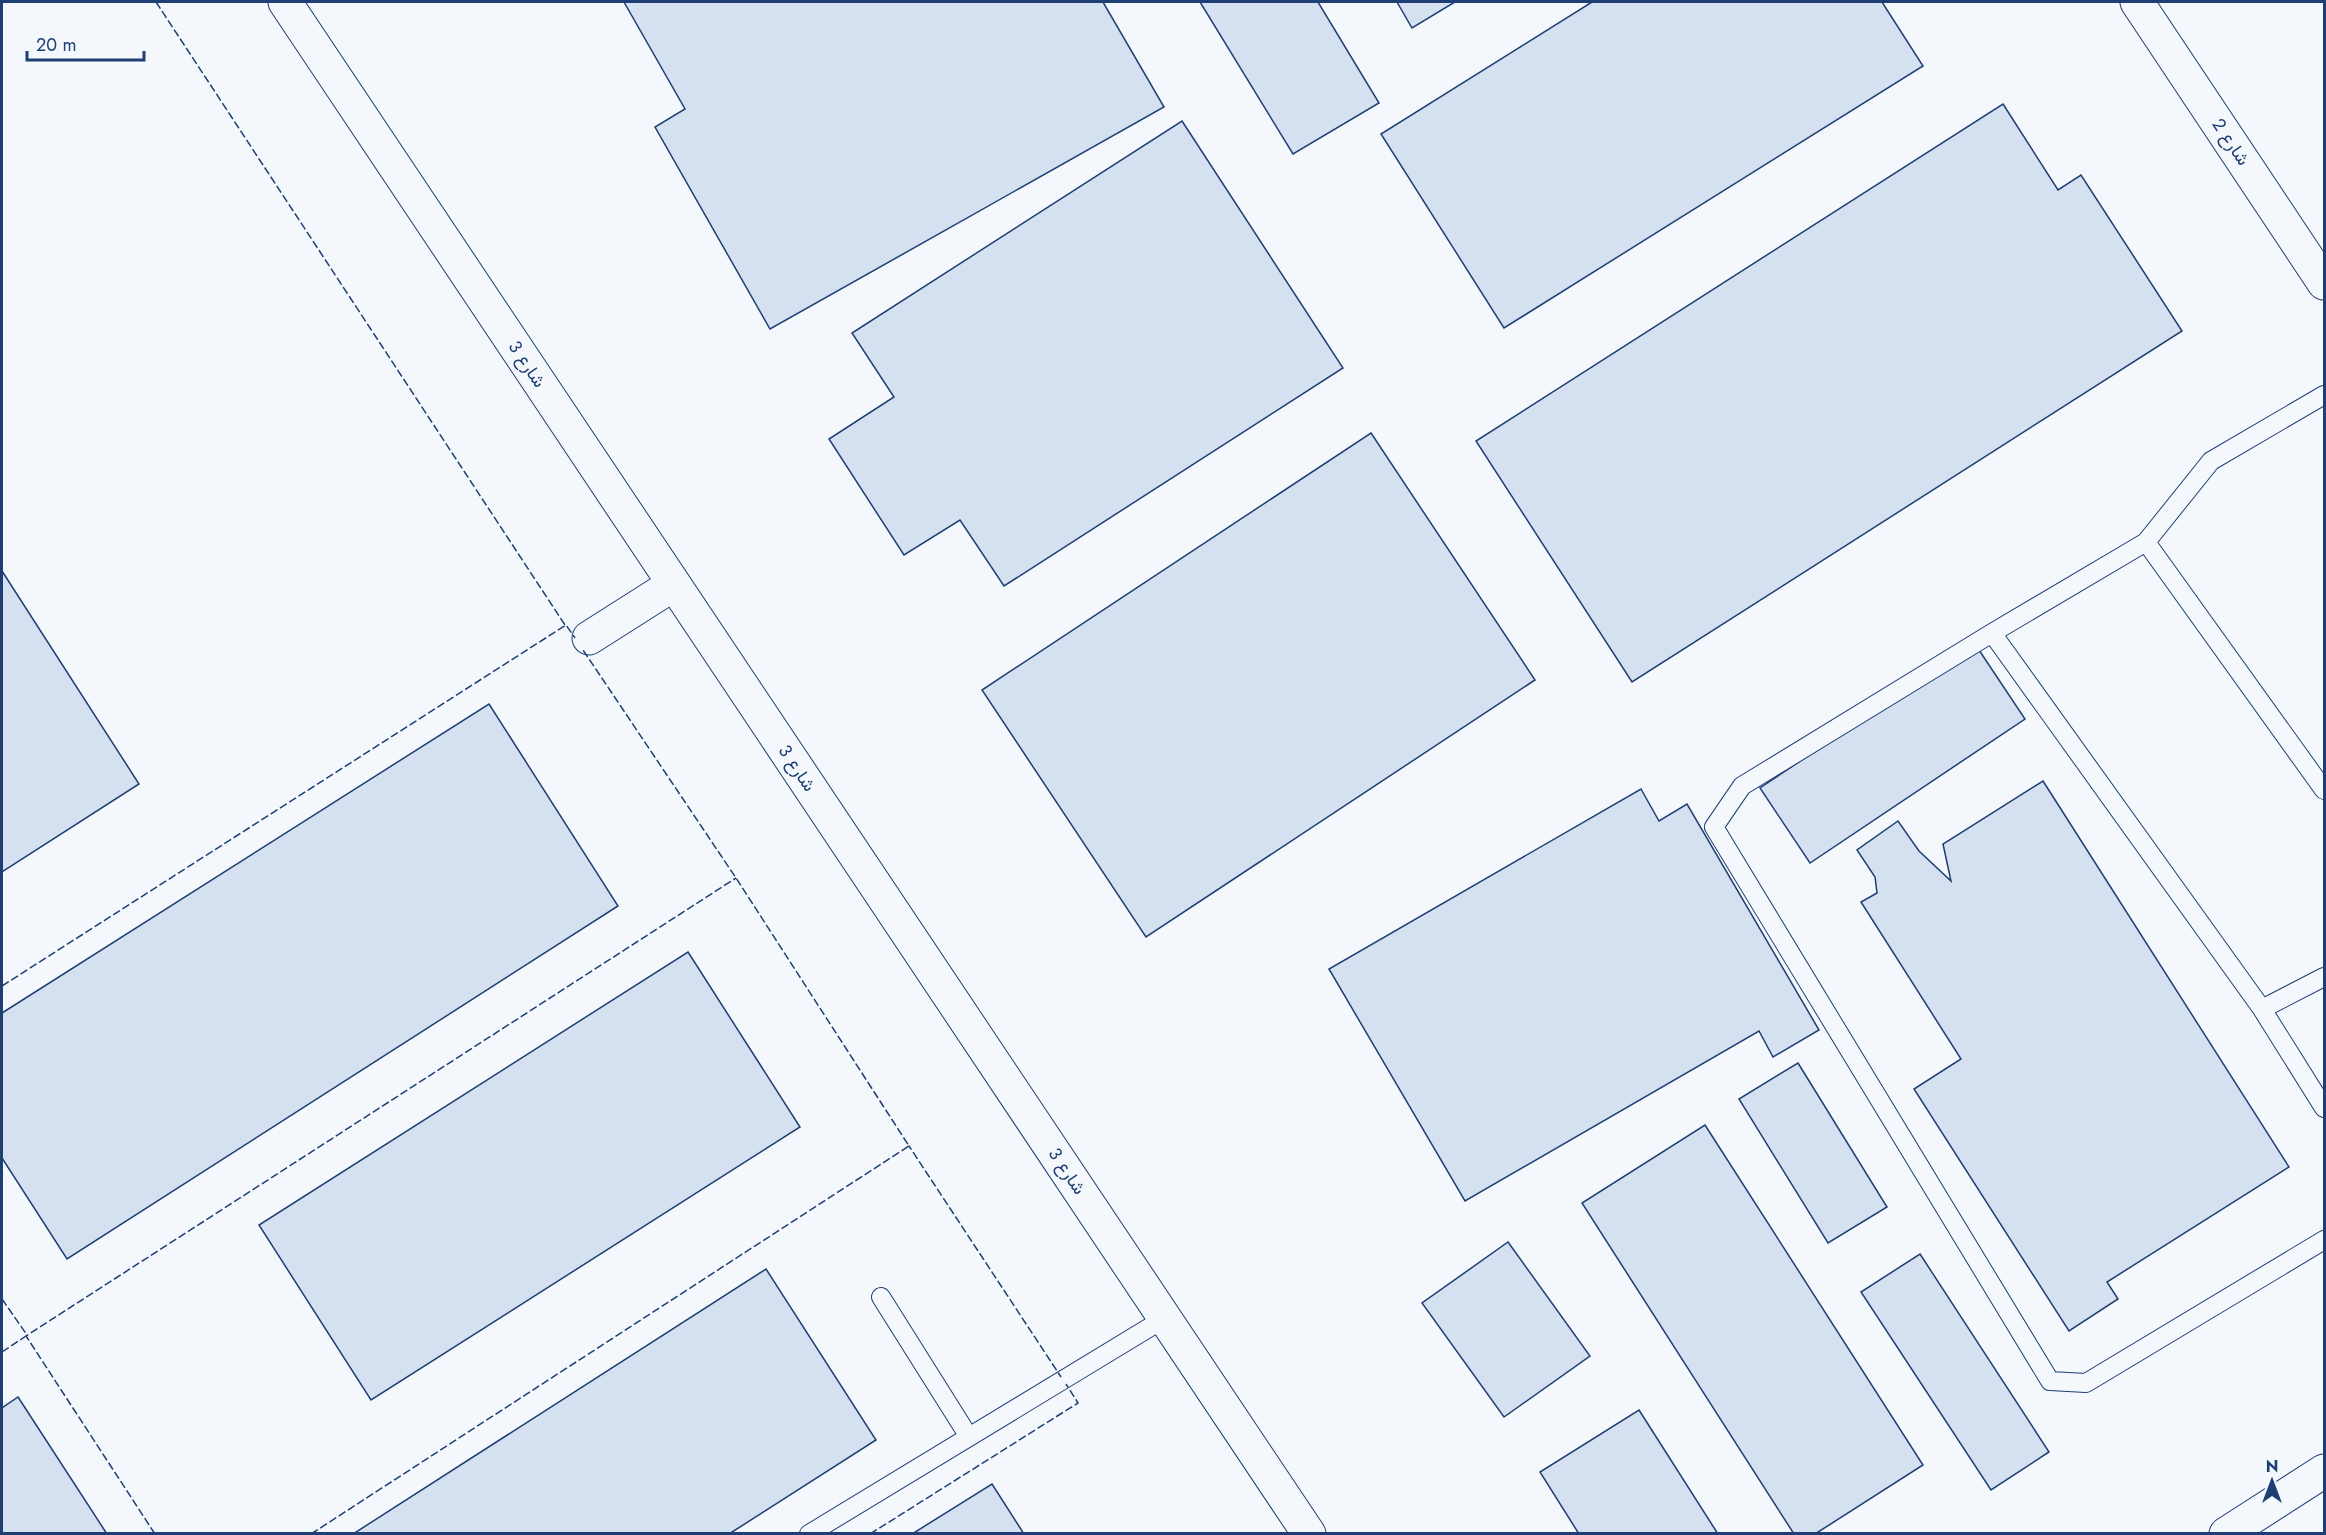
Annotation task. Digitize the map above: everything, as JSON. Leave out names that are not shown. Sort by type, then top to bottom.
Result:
[{"type":"street","name":"شارع 3","points":[[285,2],[1309,1533]]},
{"type":"street","name":"شارع 2","points":[[2137,2],[2325,283]]},
{"type":"street","points":[[589,638],[674,584]]},
{"type":"street","points":[[2226,1533],[2325,1471]]},
{"type":"lane","points":[[2325,395],[2211,461],[2146,542],[1742,786],[1714,827],[2050,1381],[2086,1383],[2325,1240]]},
{"type":"lane","points":[[2146,542],[2325,790]]},
{"type":"lane","points":[[1992,633],[2262,1010],[2325,1108]]},
{"type":"lane","points":[[2262,1010],[2325,977]]},
{"type":"lane","points":[[881,1297],[969,1437]]},
{"type":"lane","points":[[809,1533],[1165,1318]]},
{"type":"building","points":[[624,2],[1103,2],[1164,107],[770,329],[655,127],[685,109]]},
{"type":"building","points":[[1200,2],[1318,2],[1379,103],[1293,154]]},
{"type":"building","points":[[1397,2],[1455,2],[1412,28]]},
{"type":"building","points":[[1592,2],[1882,2],[1923,66],[1504,328],[1381,134]]},
{"type":"building","points":[[2003,104],[2058,190],[2081,175],[2182,331],[1632,682],[1476,441]]},
{"type":"building","points":[[1182,121],[1343,368],[1004,586],[960,520],[904,555],[829,439],[894,397],[852,333]]},
{"type":"building","points":[[1371,433],[1535,680],[1146,937],[982,690]]},
{"type":"building","points":[[2,571],[139,784],[2,872]]},
{"type":"building","points":[[1975,644],[2025,719],[1810,863],[1760,788]]},
{"type":"building","points":[[489,704],[618,906],[67,1259],[2,1158],[2,1013]]},
{"type":"building","points":[[2043,781],[2289,1167],[2107,1282],[2118,1299],[2069,1331],[1914,1089],[1961,1059],[1861,902],[1877,893],[1875,877],[1857,850],[1898,821],[1919,851],[1951,881],[1943,844]]},
{"type":"building","points":[[1641,789],[1659,821],[1687,804],[1819,1030],[1773,1057],[1759,1031],[1465,1201],[1329,969]]},
{"type":"building","points":[[688,952],[800,1127],[371,1400],[259,1225]]},
{"type":"building","points":[[1798,1063],[1887,1207],[1828,1243],[1739,1099]]},
{"type":"building","points":[[1705,1125],[1923,1465],[1815,1534],[1794,1534],[1582,1203]]},
{"type":"building","points":[[1508,1242],[1590,1356],[1504,1417],[1422,1303]]},
{"type":"building","points":[[1920,1254],[2049,1452],[1991,1490],[1861,1292]]},
{"type":"building","points":[[766,1269],[876,1440],[729,1534],[353,1534]]},
{"type":"building","points":[[18,1397],[107,1534],[2,1534],[2,1408]]},
{"type":"building","points":[[1639,1410],[1718,1534],[1579,1534],[1540,1472]]},
{"type":"building","points":[[992,1484],[1024,1534],[912,1534]]},
{"type":"fence","points":[[156,2],[565,625]]},
{"type":"fence","points":[[2,986],[566,625],[575,638]]},
{"type":"fence","points":[[311,1534],[909,1146],[736,878],[583,650]]},
{"type":"fence","points":[[155,1534],[26,1336],[736,878]]},
{"type":"fence","points":[[906,1148],[909,1146],[1061,1377]]},
{"type":"fence","points":[[2,1299],[27,1335]]},
{"type":"fence","points":[[2,1352],[27,1337]]},
{"type":"fence","points":[[870,1534],[1078,1403],[1066,1384]]}]
